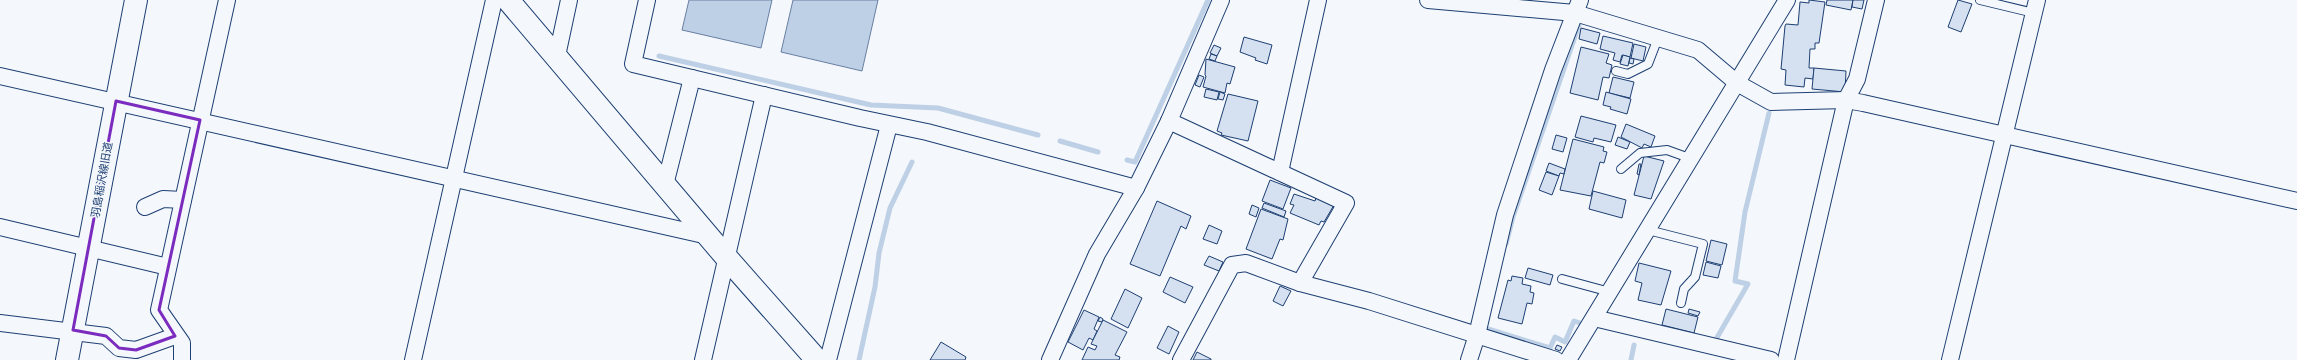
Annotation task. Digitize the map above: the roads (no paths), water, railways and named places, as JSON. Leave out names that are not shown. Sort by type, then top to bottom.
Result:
[{"type":"street","name":"羽島稲沢線旧道","points":[[67,360],[136,0]]},
{"type":"street","points":[[182,360],[182,343],[175,336],[159,310],[227,0]]},
{"type":"street","points":[[413,360],[494,0]]},
{"type":"street","points":[[508,0],[726,257],[817,360]]},
{"type":"street","points":[[557,56],[569,0]]},
{"type":"street","points":[[647,0],[633,64],[889,125],[927,132],[1136,188]]},
{"type":"street","points":[[1050,360],[1097,254],[1136,188],[1169,121],[1221,0]]},
{"type":"street","points":[[1280,172],[1318,0]]},
{"type":"street","points":[[1428,0],[1578,7],[1658,38],[1698,50],[1737,83],[1771,102],[1846,100],[2297,201]]},
{"type":"street","points":[[1568,360],[1692,159],[1787,0]]},
{"type":"street","points":[[1786,360],[1846,100],[1857,79],[1876,0]]},
{"type":"street","points":[[1469,360],[1477,335],[1505,215],[1553,70],[1578,7]]},
{"type":"street","points":[[1950,360],[2036,7]]},
{"type":"street","points":[[0,76],[708,236]]},
{"type":"street","points":[[665,185],[692,78]]},
{"type":"street","points":[[703,360],[764,95]]},
{"type":"street","points":[[1169,121],[1346,203],[1300,283]]},
{"type":"street","points":[[828,360],[889,125]]},
{"type":"street","points":[[145,207],[163,199],[183,200]]},
{"type":"street","points":[[0,227],[168,267]]},
{"type":"street","points":[[1181,360],[1232,265],[1246,263],[1300,283],[1369,301],[1556,360]]},
{"type":"street","points":[[1594,318],[1771,360]]},
{"type":"street","points":[[0,323],[73,330],[106,336],[119,348],[136,350],[175,336]]},
{"type":"lane","points":[[1980,0],[2036,7]]},
{"type":"lane","points":[[1616,71],[1628,74],[1648,64],[1658,38]]},
{"type":"lane","points":[[1621,169],[1640,153],[1667,150],[1692,159]]},
{"type":"lane","points":[[1648,230],[1703,244],[1695,277],[1684,289],[1681,304]]},
{"type":"lane","points":[[1562,280],[1610,292]]},
{"type":"water","points":[[689,0],[772,0],[761,48],[682,30]]},
{"type":"water","points":[[793,0],[878,0],[862,71],[781,52]]},
{"type":"waterway","points":[[1127,160],[1135,162],[1208,0]]},
{"type":"waterway","points":[[1506,244],[1513,217],[1579,25]]},
{"type":"waterway","points":[[659,56],[871,105],[938,108],[1038,135]]},
{"type":"waterway","points":[[1715,341],[1748,284],[1735,281],[1745,212],[1769,113]]},
{"type":"waterway","points":[[1060,141],[1098,152]]},
{"type":"waterway","points":[[859,360],[875,287],[879,253],[890,208],[912,162]]},
{"type":"waterway","points":[[1488,329],[1550,348],[1555,337],[1565,342],[1574,321],[1580,323]]},
{"type":"waterway","points":[[1631,360],[1634,345]]}]
